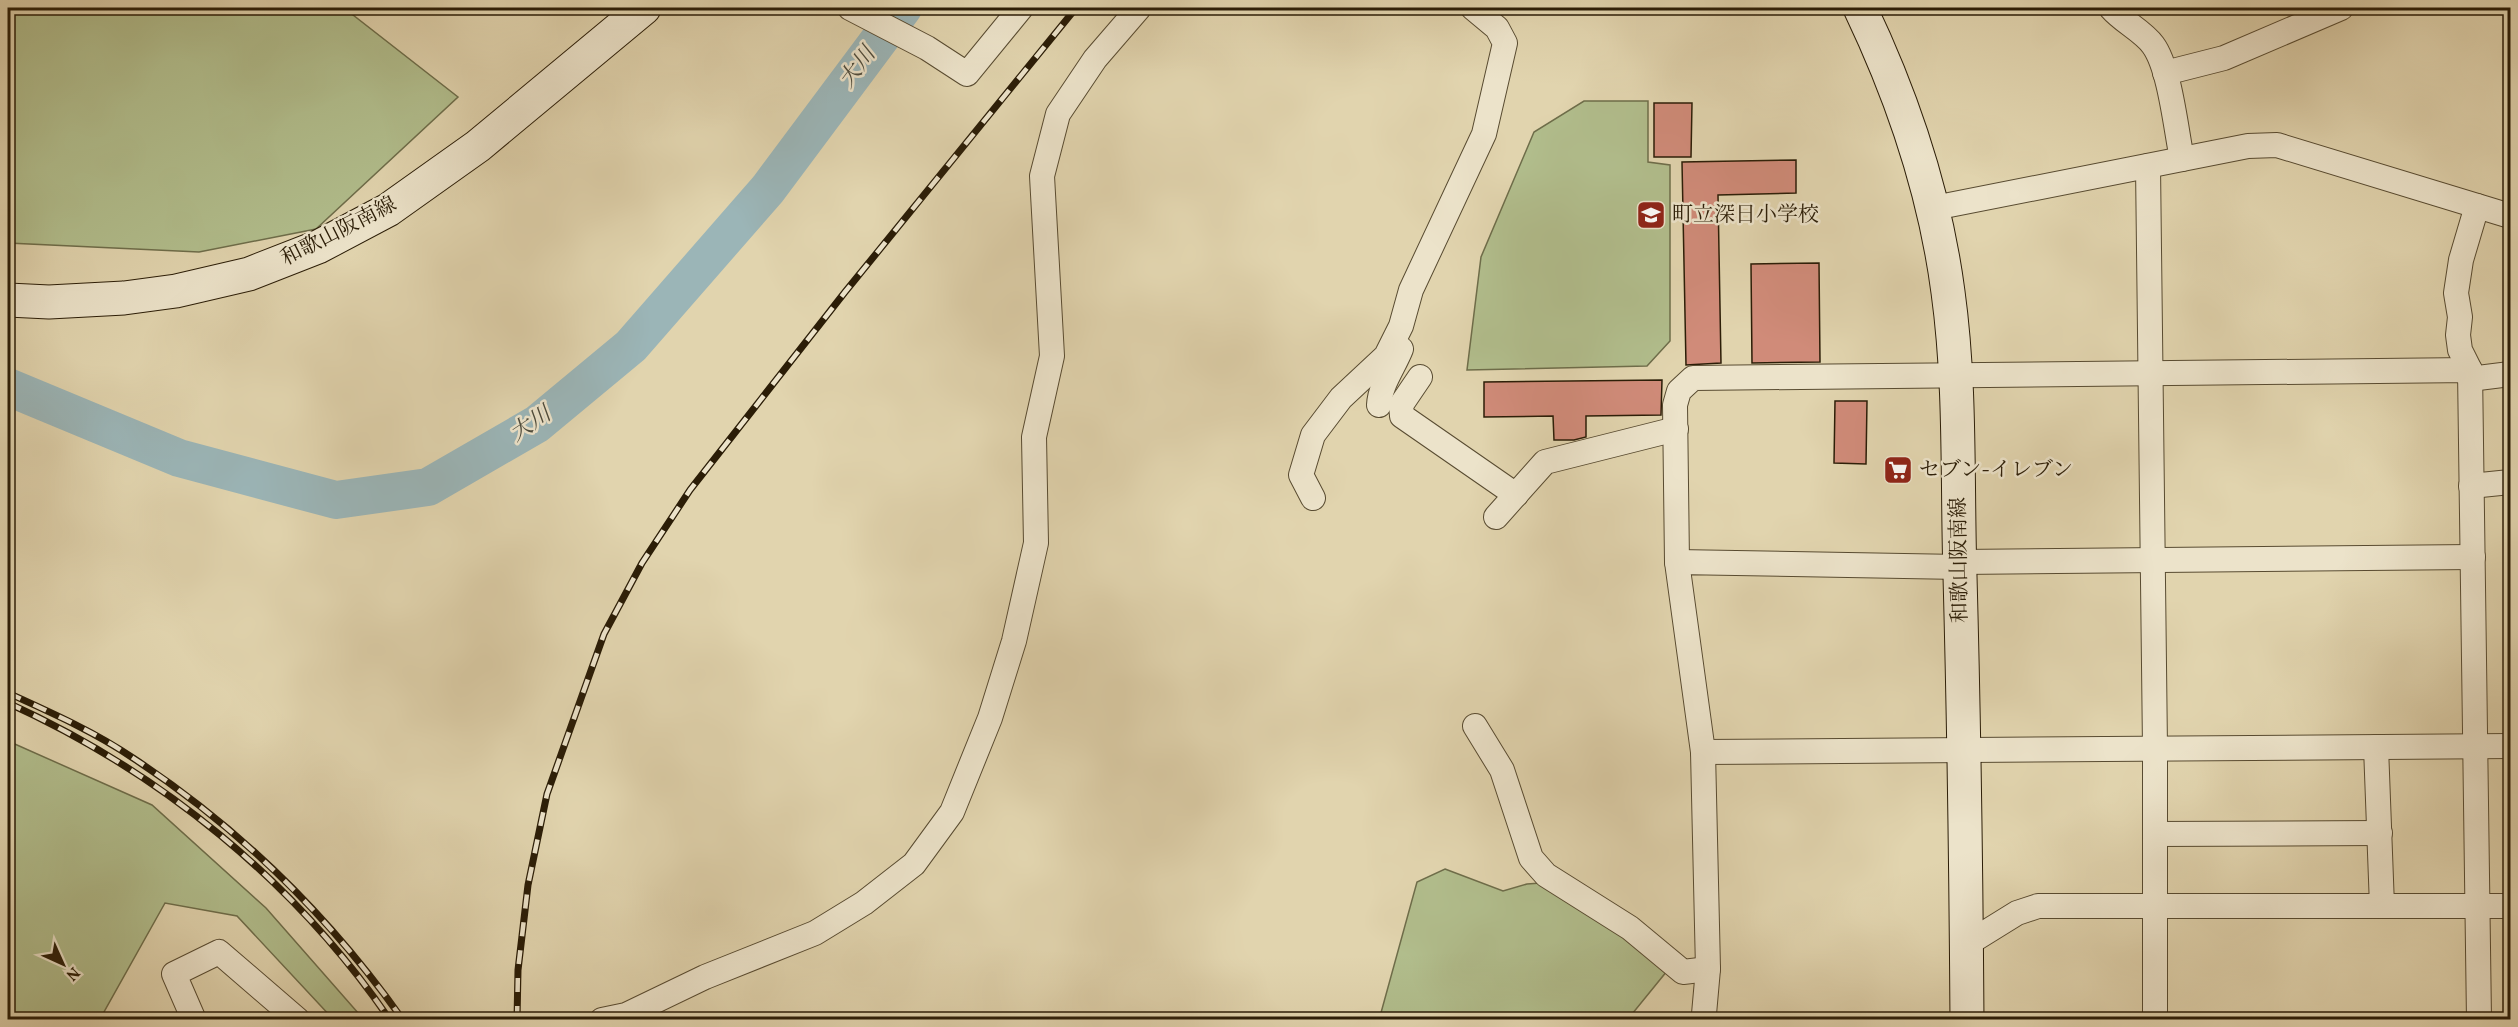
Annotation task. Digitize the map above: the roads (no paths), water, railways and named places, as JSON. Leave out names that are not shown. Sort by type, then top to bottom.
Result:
[{"type":"main road","name":"和歌山阪南線","points":[[8,300],[49,302],[124,298],[176,291],[249,274],[318,247],[388,210],[477,146],[644,8]]},
{"type":"main road","name":"和歌山阪南線","points":[[1860,8],[1880,49],[1908,123],[1934,208],[1948,293],[1956,376],[1965,750],[1967,1020]]},
{"type":"street","points":[[852,9],[927,48],[967,74],[1021,8]]},
{"type":"street","points":[[602,1020],[626,1015],[705,977],[815,933],[864,903],[914,864],[952,812],[990,718],[1014,641],[1036,543],[1034,437],[1052,356],[1042,176],[1058,114],[1095,59],[1139,8]]},
{"type":"street","points":[[1313,498],[1301,475],[1313,435],[1341,398],[1386,356],[1401,326],[1409,299],[1484,134],[1505,44],[1497,28],[1473,8]]},
{"type":"street","points":[[2111,8],[2121,20],[2152,43],[2165,73],[2181,159]]},
{"type":"street","points":[[2165,73],[2224,58],[2341,8]]},
{"type":"street","points":[[1934,208],[2248,146],[2277,145],[2511,216]]},
{"type":"street","points":[[2148,166],[2155,748],[2155,1020]]},
{"type":"street","points":[[2477,206],[2461,260],[2456,293],[2460,317],[2457,335],[2470,375],[2479,1020]]},
{"type":"street","points":[[1379,405],[1380,393],[1393,370],[1406,338],[1409,299]]},
{"type":"street","points":[[1706,1018],[1708,969],[1703,752],[1677,562],[1675,405],[1679,391],[1693,378],[2151,372],[2511,374]]},
{"type":"street","points":[[1420,377],[1401,405],[1402,416],[1516,495]]},
{"type":"street","points":[[1496,517],[1545,462],[1676,429]]},
{"type":"street","points":[[2471,486],[2511,482]]},
{"type":"street","points":[[1677,562],[1960,565],[2472,557]]},
{"type":"street","points":[[1475,726],[1502,770],[1531,858],[1546,875],[1630,928],[1683,972],[1708,969]]},
{"type":"street","points":[[1703,752],[2511,746]]},
{"type":"street","points":[[2376,747],[2382,906]]},
{"type":"street","points":[[2155,834],[2380,833]]},
{"type":"street","points":[[1966,944],[2017,913],[2038,906],[2511,906]]},
{"type":"street","points":[[194,1020],[174,974],[219,952],[298,1020]]},
{"type":"waterway","name":"大川","points":[[8,387],[179,458],[336,500],[428,487],[537,424],[631,346],[768,189],[903,8]]},
{"type":"railway","points":[[517,1020],[518,970],[528,885],[547,794],[604,634],[642,563],[690,490],[845,292],[1076,8]]},
{"type":"railway","points":[[8,693],[72,723],[118,749],[172,785],[209,814],[280,876],[313,910],[345,945],[403,1020]]},
{"type":"railway","points":[[8,703],[118,762],[171,797],[220,835],[312,922],[353,969],[390,1020]]},
{"type":"place","name":"町立深日小学校","points":[[1651,215]]},
{"type":"place","name":"セブン-イレブン","points":[[1898,470]]}]
